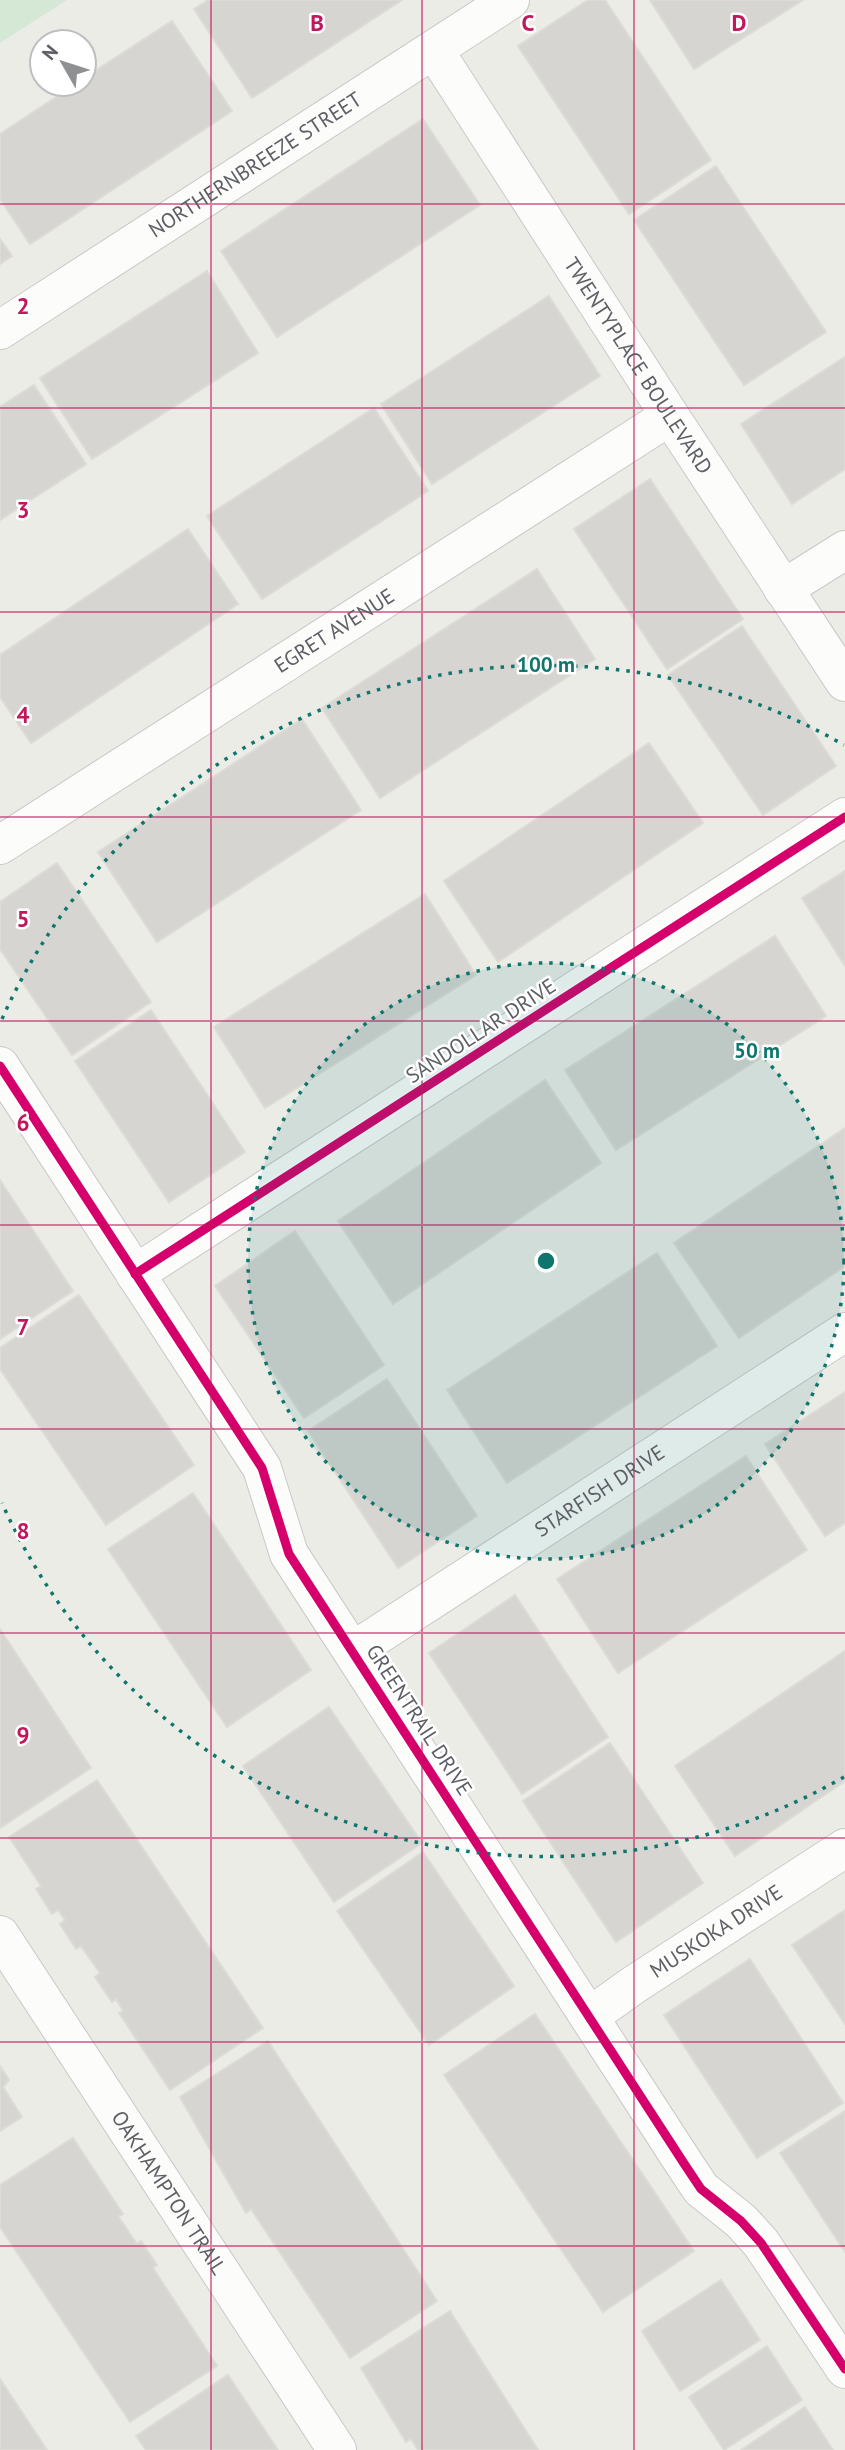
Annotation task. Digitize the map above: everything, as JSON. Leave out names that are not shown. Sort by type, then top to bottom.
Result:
[{"type":"street","name":"NORTHERNBREEZE STREET","points":[[0,330],[510,0]]},
{"type":"street","name":"TWENTYPLACE BOULEVARD","points":[[434,50],[845,682]]},
{"type":"street","name":"EGRET AVENUE","points":[[0,845],[670,416]]},
{"type":"street","points":[[783,589],[845,550]]},
{"type":"street","name":"SANDOLLAR DRIVE","points":[[135,1274],[845,817]]},
{"type":"street","name":"GREENTRAIL DRIVE","points":[[0,1066],[262,1468],[289,1554],[701,2189],[741,2221],[761,2242],[844,2365]]},
{"type":"street","name":"STARFISH DRIVE","points":[[353,1651],[845,1332]]},
{"type":"street","name":"MUSKOKA DRIVE","points":[[590,2016],[845,1848]]},
{"type":"street","name":"OAKHAMPTON TRAIL","points":[[0,1935],[337,2450]]},
{"type":"green space","points":[[0,0],[67,0],[0,43]]},
{"type":"building","points":[[208,0],[402,0],[252,98],[194,9]]},
{"type":"building","points":[[588,0],[605,0],[711,160],[629,214],[518,46]]},
{"type":"building","points":[[650,0],[803,0],[694,69]]},
{"type":"building","points":[[172,21],[232,111],[30,244],[0,199],[0,134],[55,98],[98,98],[98,69]]},
{"type":"building","points":[[423,119],[480,205],[277,337],[221,251]]},
{"type":"building","points":[[716,166],[826,332],[744,385],[634,220]]},
{"type":"building","points":[[0,239],[12,256],[0,264]]},
{"type":"building","points":[[207,271],[258,353],[92,459],[40,378]]},
{"type":"building","points":[[549,296],[600,376],[432,484],[381,404]]},
{"type":"building","points":[[845,357],[845,469],[792,504],[741,424]]},
{"type":"building","points":[[34,385],[86,464],[0,520],[0,407]]},
{"type":"building","points":[[374,408],[428,491],[262,599],[207,516]]},
{"type":"building","points":[[650,479],[743,619],[667,669],[574,529]]},
{"type":"building","points":[[188,529],[238,604],[31,743],[0,697],[0,655]]},
{"type":"building","points":[[537,569],[595,659],[380,798],[322,708]]},
{"type":"building","points":[[742,626],[836,766],[763,815],[668,675]]},
{"type":"building","points":[[302,719],[361,810],[157,942],[98,852]]},
{"type":"building","points":[[649,743],[703,823],[498,962],[444,881]]},
{"type":"building","points":[[57,863],[151,1002],[72,1055],[0,949],[0,902]]},
{"type":"building","points":[[845,871],[845,966],[802,898]]},
{"type":"building","points":[[425,894],[476,975],[265,1108],[214,1027]]},
{"type":"building","points":[[775,936],[826,1016],[616,1150],[565,1070]]},
{"type":"building","points":[[151,1010],[245,1152],[169,1202],[75,1061]]},
{"type":"building","points":[[545,1080],[601,1163],[393,1304],[338,1221]]},
{"type":"building","points":[[845,1128],[845,1266],[739,1338],[674,1243]]},
{"type":"building","points":[[0,1180],[73,1291],[0,1339]]},
{"type":"building","points":[[295,1231],[384,1365],[304,1418],[215,1286]]},
{"type":"building","points":[[657,1253],[717,1346],[507,1483],[447,1390]]},
{"type":"building","points":[[79,1295],[194,1465],[106,1525],[0,1369],[0,1348]]},
{"type":"building","points":[[387,1379],[477,1516],[398,1568],[308,1431]]},
{"type":"building","points":[[845,1392],[845,1523],[825,1536],[765,1444]]},
{"type":"building","points":[[746,1456],[807,1550],[618,1673],[557,1579]]},
{"type":"building","points":[[193,1493],[311,1670],[227,1727],[108,1549]]},
{"type":"building","points":[[515,1595],[608,1737],[522,1794],[429,1653]]},
{"type":"building","points":[[0,1629],[91,1768],[0,1828]]},
{"type":"building","points":[[845,1651],[845,1781],[735,1856],[675,1766]]},
{"type":"building","points":[[329,1707],[422,1843],[334,1902],[243,1766]]},
{"type":"building","points":[[610,1743],[703,1883],[616,1942],[523,1801]]},
{"type":"building","points":[[97,1780],[263,2028],[170,2090],[119,2013],[123,2011],[116,1999],[112,2002],[95,1977],[100,1973],[81,1946],[76,1949],[60,1924],[65,1920],[58,1910],[52,1914],[36,1889],[41,1886],[9,1837]]},
{"type":"building","points":[[423,1852],[514,1986],[429,2045],[337,1911]]},
{"type":"building","points":[[845,1910],[845,2024],[792,1945]]},
{"type":"building","points":[[750,1959],[843,2103],[757,2158],[664,2015]]},
{"type":"building","points":[[535,2014],[694,2251],[603,2312],[444,2075]]},
{"type":"building","points":[[268,2041],[437,2301],[350,2358],[251,2209],[246,2213],[180,2097]]},
{"type":"building","points":[[0,2066],[9,2080],[3,2087],[22,2117],[0,2131]]},
{"type":"building","points":[[845,2111],[845,2252],[780,2153]]},
{"type":"building","points":[[73,2138],[123,2214],[118,2216],[137,2244],[141,2241],[157,2265],[153,2268],[217,2366],[130,2422],[0,2227],[0,2185]]},
{"type":"building","points":[[721,2280],[760,2340],[680,2391],[642,2331]]},
{"type":"building","points":[[450,2311],[538,2450],[418,2450],[411,2439],[406,2442],[361,2368]]},
{"type":"building","points":[[767,2346],[802,2400],[724,2450],[689,2397]]},
{"type":"building","points":[[228,2375],[278,2450],[146,2450],[136,2436]]},
{"type":"building","points":[[0,2379],[47,2450],[0,2450]]},
{"type":"building","points":[[805,2407],[833,2450],[741,2450]]},
{"type":"cycle path","points":[[135,1274],[845,817]]},
{"type":"cycle path","points":[[0,1066],[262,1468],[289,1554],[685,2165],[701,2189],[741,2221],[761,2243],[845,2369]]}]
